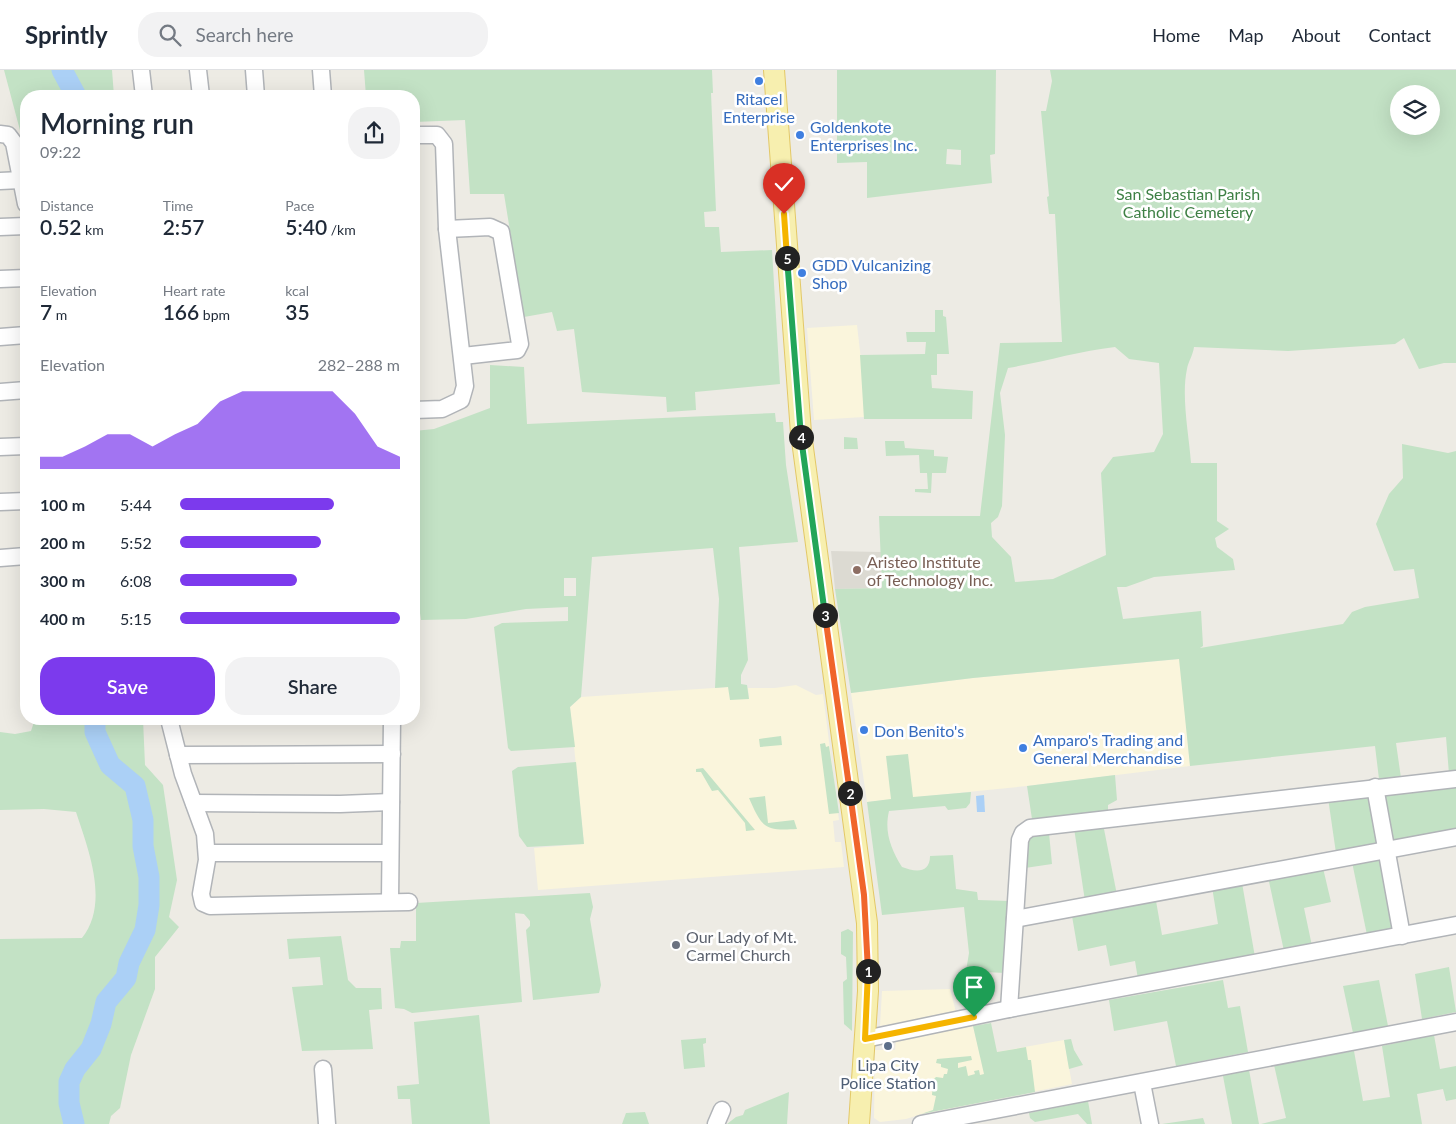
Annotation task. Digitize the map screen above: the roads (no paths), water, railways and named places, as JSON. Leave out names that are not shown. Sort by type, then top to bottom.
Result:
[{"type":"main road","points":[[774,70],[801,433],[864,895],[868,963],[859,1124]]},
{"type":"street","points":[[141,70],[143,90]]},
{"type":"street","points":[[198,70],[200,90]]},
{"type":"street","points":[[254,70],[256,90]]},
{"type":"street","points":[[321,70],[323,90]]},
{"type":"street","points":[[0,134],[8,135],[14,143],[20,171]]},
{"type":"street","points":[[420,135],[433,134],[443,140],[447,229],[465,386],[461,400],[442,409],[420,410]]},
{"type":"street","points":[[0,181],[20,180]]},
{"type":"street","points":[[0,227],[20,226]]},
{"type":"street","points":[[447,229],[490,227],[500,232],[520,344],[517,350],[463,356]]},
{"type":"street","points":[[0,279],[20,278]]},
{"type":"street","points":[[0,337],[20,335]]},
{"type":"street","points":[[0,392],[20,390]]},
{"type":"street","points":[[0,447],[20,446]]},
{"type":"street","points":[[0,502],[20,501]]},
{"type":"street","points":[[0,558],[20,556]]},
{"type":"street","points":[[171,725],[188,791],[194,802],[205,834],[207,853],[201,894],[203,903],[210,906],[409,902]]},
{"type":"street","points":[[390,901],[389,854],[392,725]]},
{"type":"street","points":[[178,754],[392,754]]},
{"type":"street","points":[[1009,1009],[1020,840],[1023,833],[1030,828],[1456,779]]},
{"type":"street","points":[[1375,787],[1402,936]]},
{"type":"street","points":[[194,802],[340,804],[391,802]]},
{"type":"street","points":[[1015,919],[1456,837]]},
{"type":"street","points":[[207,853],[389,854]]},
{"type":"street","points":[[865,1039],[1009,1009],[1456,925]]},
{"type":"street","points":[[921,1124],[1456,1022]]},
{"type":"street","points":[[323,1069],[327,1124]]},
{"type":"street","points":[[1142,1083],[1150,1124]]},
{"type":"water","points":[[984,795],[985,812],[977,812],[976,796]]},
{"type":"waterway","points":[[62,70],[73,90]]},
{"type":"waterway","points":[[74,1124],[69,1103],[69,1082],[75,1069],[91,1049],[101,1024],[106,1002],[126,978],[129,963],[145,930],[149,905],[149,877],[143,846],[143,820],[135,786],[110,765],[95,732],[95,725]]},
{"type":"place","name":"Ritacel Enterprise","points":[[759,81]]},
{"type":"place","name":"Goldenkote Enterprises Inc.","points":[[800,135]]},
{"type":"place","name":"GDD Vulcanizing Shop","points":[[802,273]]},
{"type":"place","name":"Aristeo Institute of Technology Inc.","points":[[857,570]]},
{"type":"place","name":"Don Benito's","points":[[864,730]]},
{"type":"place","name":"Amparo's Trading and General Merchandise","points":[[1023,748]]},
{"type":"place","name":"Our Lady of Mt. Carmel Church","points":[[676,945]]},
{"type":"place","name":"Lipa City Police Station","points":[[888,1046]]},
{"type":"park label","name":"San Sebastian Parish Catholic Cemetery","points":[[1188,202]]}]
